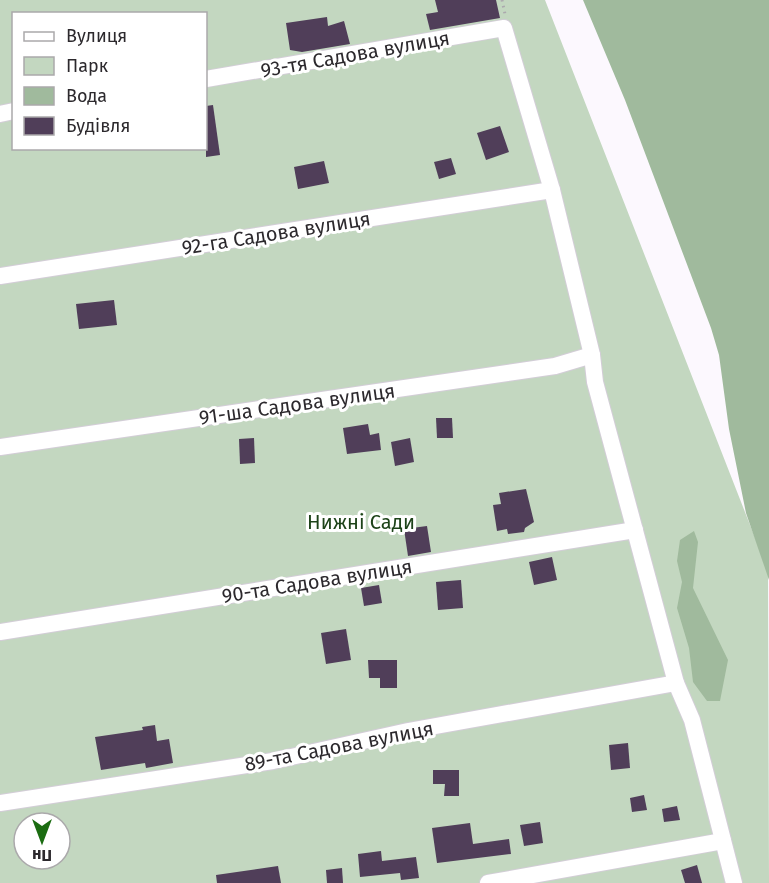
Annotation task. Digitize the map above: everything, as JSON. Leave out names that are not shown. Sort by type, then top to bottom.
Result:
[{"type":"street","name":"93-тя Садова вулиця","points":[[207,79],[504,28],[552,190]]},
{"type":"street","name":"92-га Садова вулиця","points":[[0,276],[552,190]]},
{"type":"street","points":[[552,190],[592,355],[595,382],[676,683],[692,720],[734,883]]},
{"type":"street","name":"91-ша Садова вулиця","points":[[0,447],[555,366],[592,355]]},
{"type":"street","name":"90-та Садова вулиця","points":[[0,632],[635,530]]},
{"type":"street","name":"89-та Садова вулиця","points":[[0,803],[273,761],[408,731],[676,683]]},
{"type":"street","points":[[488,883],[723,841]]},
{"type":"green space","name":"Нижні Сади","points":[[0,0],[545,0],[768,571],[769,883],[0,883]]},
{"type":"water","points":[[583,0],[769,0],[769,580],[746,513],[729,429],[719,355],[711,328],[625,100]]},
{"type":"water","points":[[694,531],[698,542],[693,588],[728,660],[720,701],[707,701],[693,682],[689,648],[677,608],[682,582],[677,561],[680,540]]},
{"type":"building","points":[[435,0],[496,0],[500,18],[430,30],[426,14],[438,12]]},
{"type":"building","points":[[327,17],[328,26],[344,21],[350,44],[302,52],[290,50],[286,23]]},
{"type":"building","points":[[213,105],[220,155],[206,157],[207,150],[207,106]]},
{"type":"building","points":[[500,126],[509,152],[486,160],[477,133]]},
{"type":"building","points":[[451,158],[456,174],[439,179],[434,162]]},
{"type":"building","points":[[324,161],[329,183],[298,189],[294,167]]},
{"type":"building","points":[[114,300],[117,325],[79,329],[76,304]]},
{"type":"building","points":[[436,418],[452,418],[453,438],[437,438]]},
{"type":"building","points":[[368,424],[370,435],[379,433],[381,450],[347,454],[343,428]]},
{"type":"building","points":[[254,438],[255,463],[240,464],[239,439]]},
{"type":"building","points":[[410,438],[414,462],[395,466],[391,442]]},
{"type":"building","points":[[526,489],[534,522],[525,528],[524,532],[508,534],[507,529],[497,531],[493,505],[501,504],[499,493]]},
{"type":"building","points":[[427,526],[431,552],[408,556],[404,529]]},
{"type":"building","points":[[552,557],[557,580],[534,585],[529,562]]},
{"type":"building","points":[[461,580],[463,608],[438,610],[436,582]]},
{"type":"building","points":[[379,585],[382,603],[364,606],[361,588]]},
{"type":"building","points":[[346,629],[351,660],[326,664],[321,633]]},
{"type":"building","points":[[368,660],[397,660],[397,688],[380,688],[380,678],[369,678]]},
{"type":"building","points":[[155,725],[157,741],[169,739],[173,763],[146,768],[145,763],[101,770],[95,737],[143,730],[142,727]]},
{"type":"building","points":[[628,743],[630,768],[611,770],[609,745]]},
{"type":"building","points":[[433,770],[459,770],[459,796],[444,796],[445,784],[433,784]]},
{"type":"building","points":[[644,795],[647,810],[632,812],[630,798]]},
{"type":"building","points":[[677,806],[680,820],[664,822],[662,809]]},
{"type":"building","points":[[540,822],[543,843],[524,846],[520,825]]},
{"type":"building","points":[[470,823],[473,844],[509,839],[511,854],[437,863],[432,828]]},
{"type":"building","points":[[381,851],[382,861],[416,857],[419,878],[401,880],[400,873],[360,877],[358,854]]},
{"type":"building","points":[[697,865],[702,883],[685,883],[681,870]]},
{"type":"building","points":[[278,866],[281,883],[217,883],[216,875]]},
{"type":"building","points":[[342,868],[343,883],[327,883],[326,870]]}]
